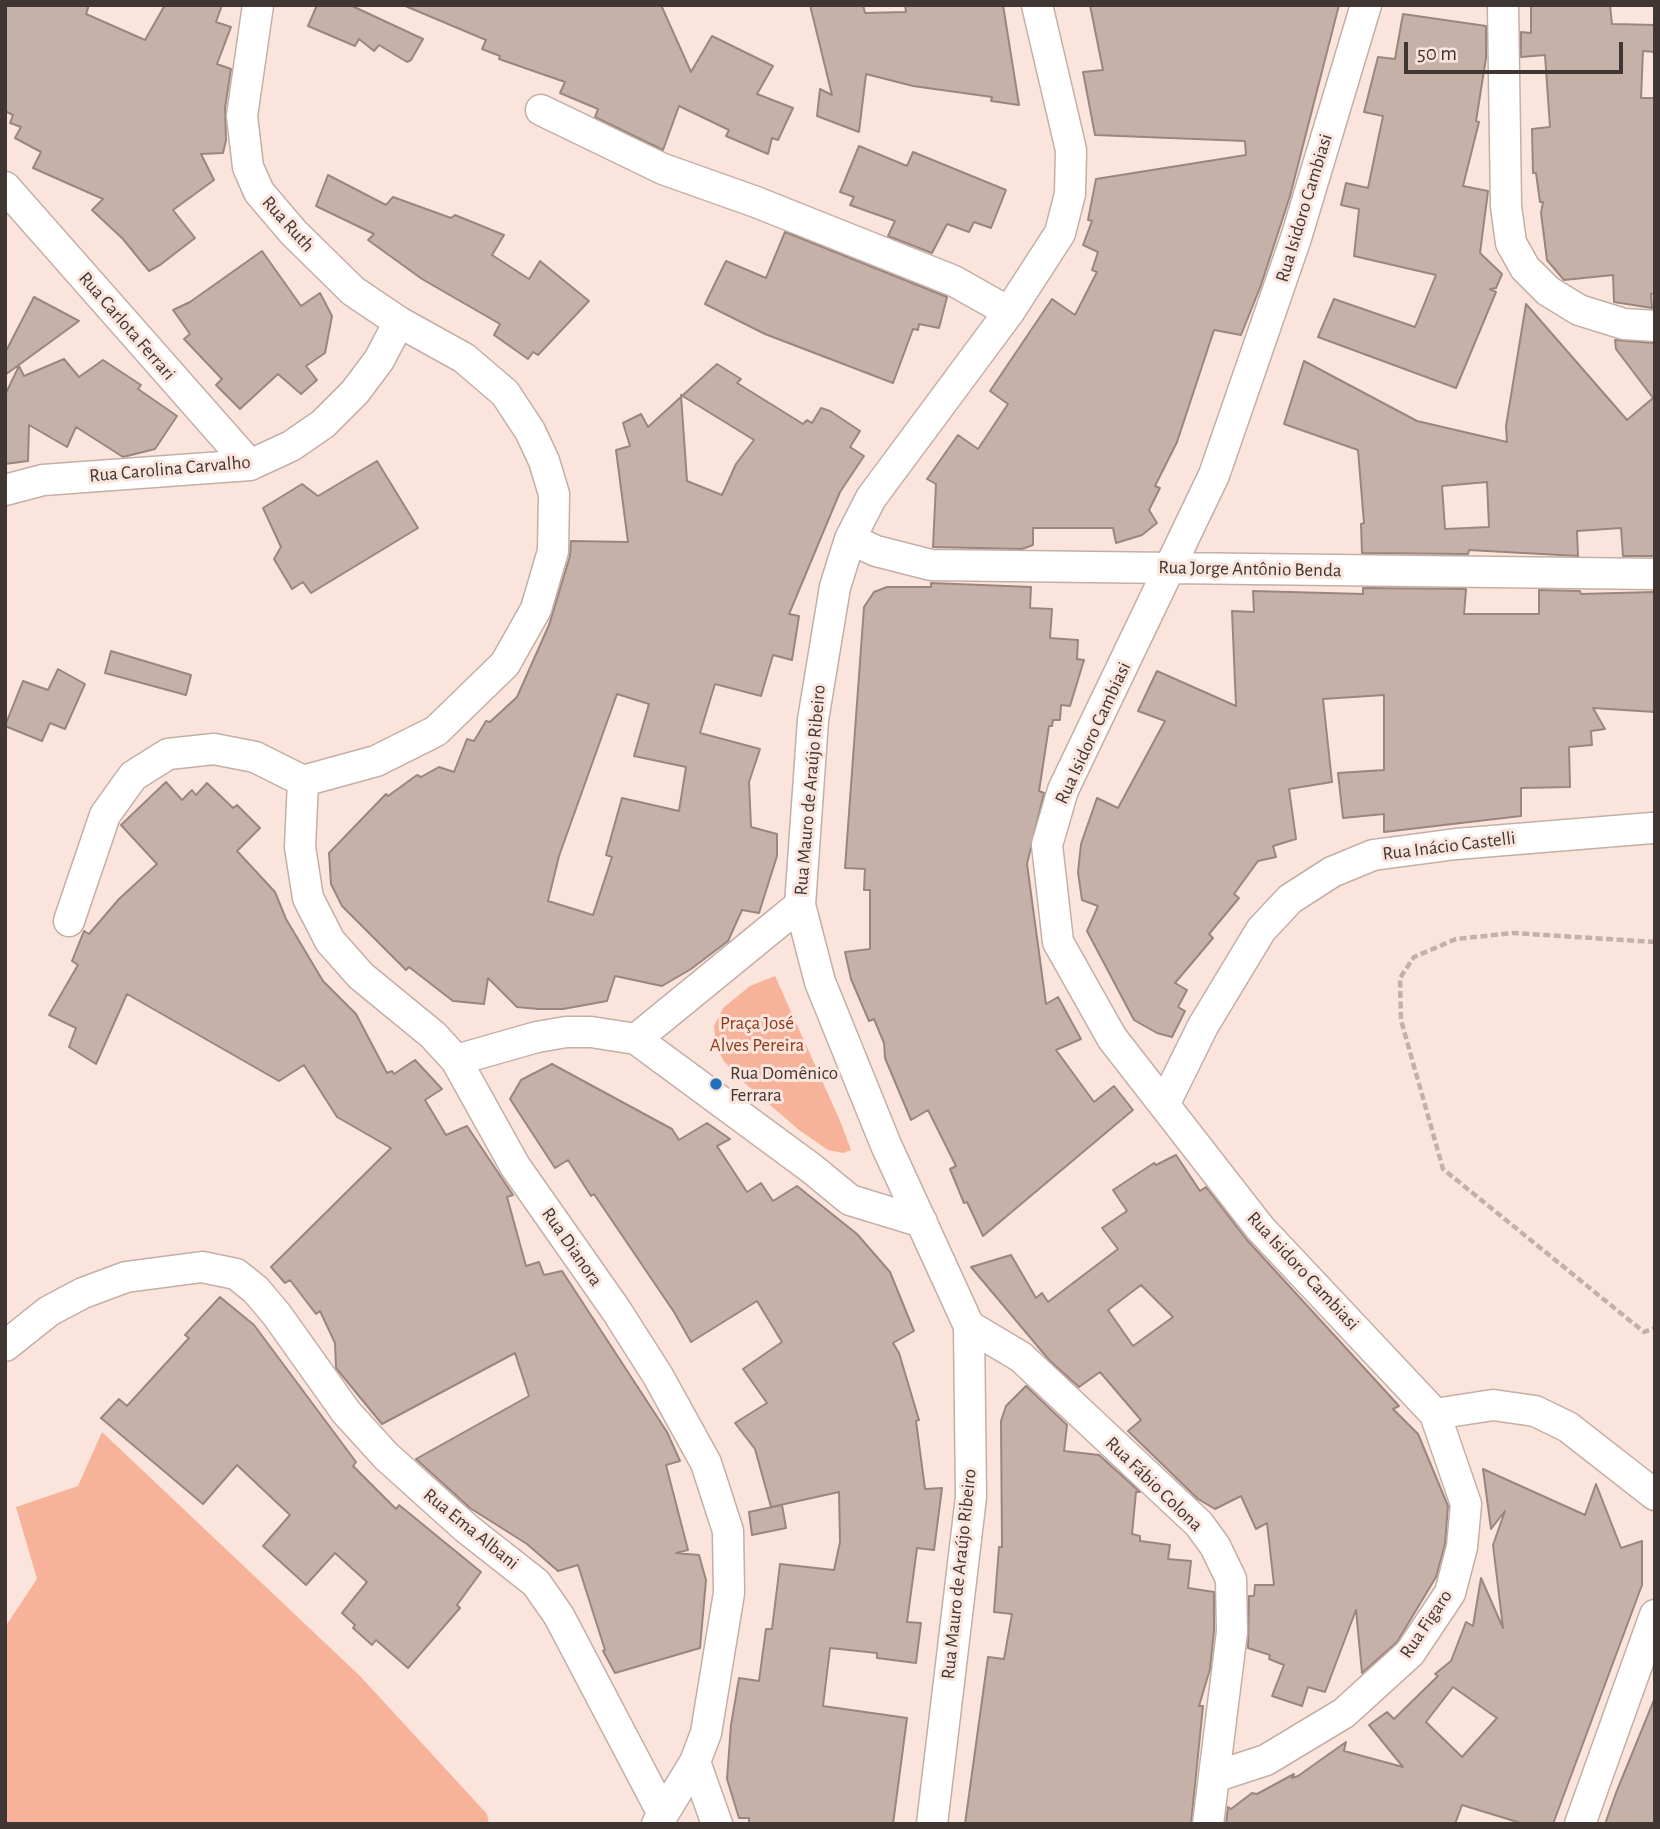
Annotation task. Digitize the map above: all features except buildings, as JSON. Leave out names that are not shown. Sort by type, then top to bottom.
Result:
[{"type":"street","name":"Rua Ruth","points":[[258,5],[242,116],[248,167],[259,192],[293,232],[354,291],[400,322],[464,358],[505,393],[530,431],[544,461],[554,494],[553,551],[536,609],[505,664],[436,731],[388,755],[303,781]]},
{"type":"street","name":"Rua Mauro de Araújo Ribeiro","points":[[932,1824],[971,1497],[969,1326],[886,1144],[820,982],[800,905],[815,708],[835,587],[850,539],[871,498],[1009,312],[1060,233],[1070,194],[1071,150],[1037,5]]},
{"type":"street","name":"Rua Isidoro Cambiasi","points":[[1366,5],[1296,238],[1214,475],[1173,566],[1063,790],[1047,845],[1058,942],[1112,1038],[1260,1227],[1435,1414]]},
{"type":"street","points":[[1503,5],[1506,206],[1511,243],[1525,268],[1548,291],[1579,310],[1624,324],[1655,327]]},
{"type":"street","points":[[541,110],[663,169],[756,202],[954,281],[1009,312]]},
{"type":"street","name":"Rua Carlota Ferrari","points":[[5,187],[250,465]]},
{"type":"street","name":"Rua Carolina Carvalho","points":[[5,490],[43,480],[250,465],[291,446],[323,424],[355,392],[379,360],[400,322]]},
{"type":"street","name":"Rua Jorge Antônio Benda","points":[[850,539],[876,551],[931,565],[1655,574]]},
{"type":"street","points":[[69,921],[105,816],[133,776],[156,761],[168,754],[214,749],[254,757],[303,781]]},
{"type":"street","name":"Rua Dianora","points":[[303,781],[300,847],[308,898],[330,941],[361,976],[433,1035],[456,1060],[515,1166],[616,1310],[658,1376],[706,1463],[728,1531],[729,1593],[713,1703],[695,1762]]},
{"type":"street","name":"Rua Inácio Castelli","points":[[1164,1105],[1203,1026],[1261,930],[1290,899],[1332,872],[1373,855],[1433,847],[1652,828]]},
{"type":"street","points":[[636,1039],[800,905]]},
{"type":"street","points":[[456,1060],[537,1037],[566,1032],[591,1032],[636,1039],[811,1168],[850,1200],[922,1223]]},
{"type":"street","name":"Rua Ema Albani","points":[[5,1346],[49,1311],[83,1293],[126,1277],[170,1269],[202,1267],[236,1274],[256,1290],[277,1314],[346,1412],[386,1456],[466,1528],[536,1583],[559,1616],[660,1819]]},
{"type":"street","name":"Rua Fábio Colona","points":[[969,1326],[1021,1357],[1199,1524],[1215,1546],[1231,1579],[1232,1632],[1208,1824]]},
{"type":"street","points":[[1435,1414],[1493,1405],[1535,1411],[1568,1427],[1655,1495]]},
{"type":"street","name":"Rua Figaro","points":[[1214,1777],[1266,1760],[1344,1713],[1410,1653],[1450,1594],[1462,1547],[1466,1504],[1435,1414]]},
{"type":"street","points":[[1580,1824],[1655,1615]]},
{"type":"street","points":[[695,1762],[717,1824]]},
{"type":"street","name":"Rua Ema Albani","points":[[660,1819],[695,1762]]},
{"type":"path","points":[[1655,942],[1513,933],[1456,939],[1414,957],[1400,978],[1401,1020],[1443,1169],[1644,1332],[1655,1328]]},
{"type":"green space","name":"Praça José Alves Pereira","points":[[775,976],[851,1150],[843,1153],[828,1150],[799,1130],[741,1080],[723,1060],[716,1045],[714,1026],[723,1008],[750,986]]},
{"type":"green space","points":[[102,1432],[360,1676],[487,1814],[489,1824],[5,1824],[5,1627],[37,1579],[16,1507],[78,1486]]},
{"type":"place","name":"Rua Domênico Ferrara","points":[[716,1084]]}]
